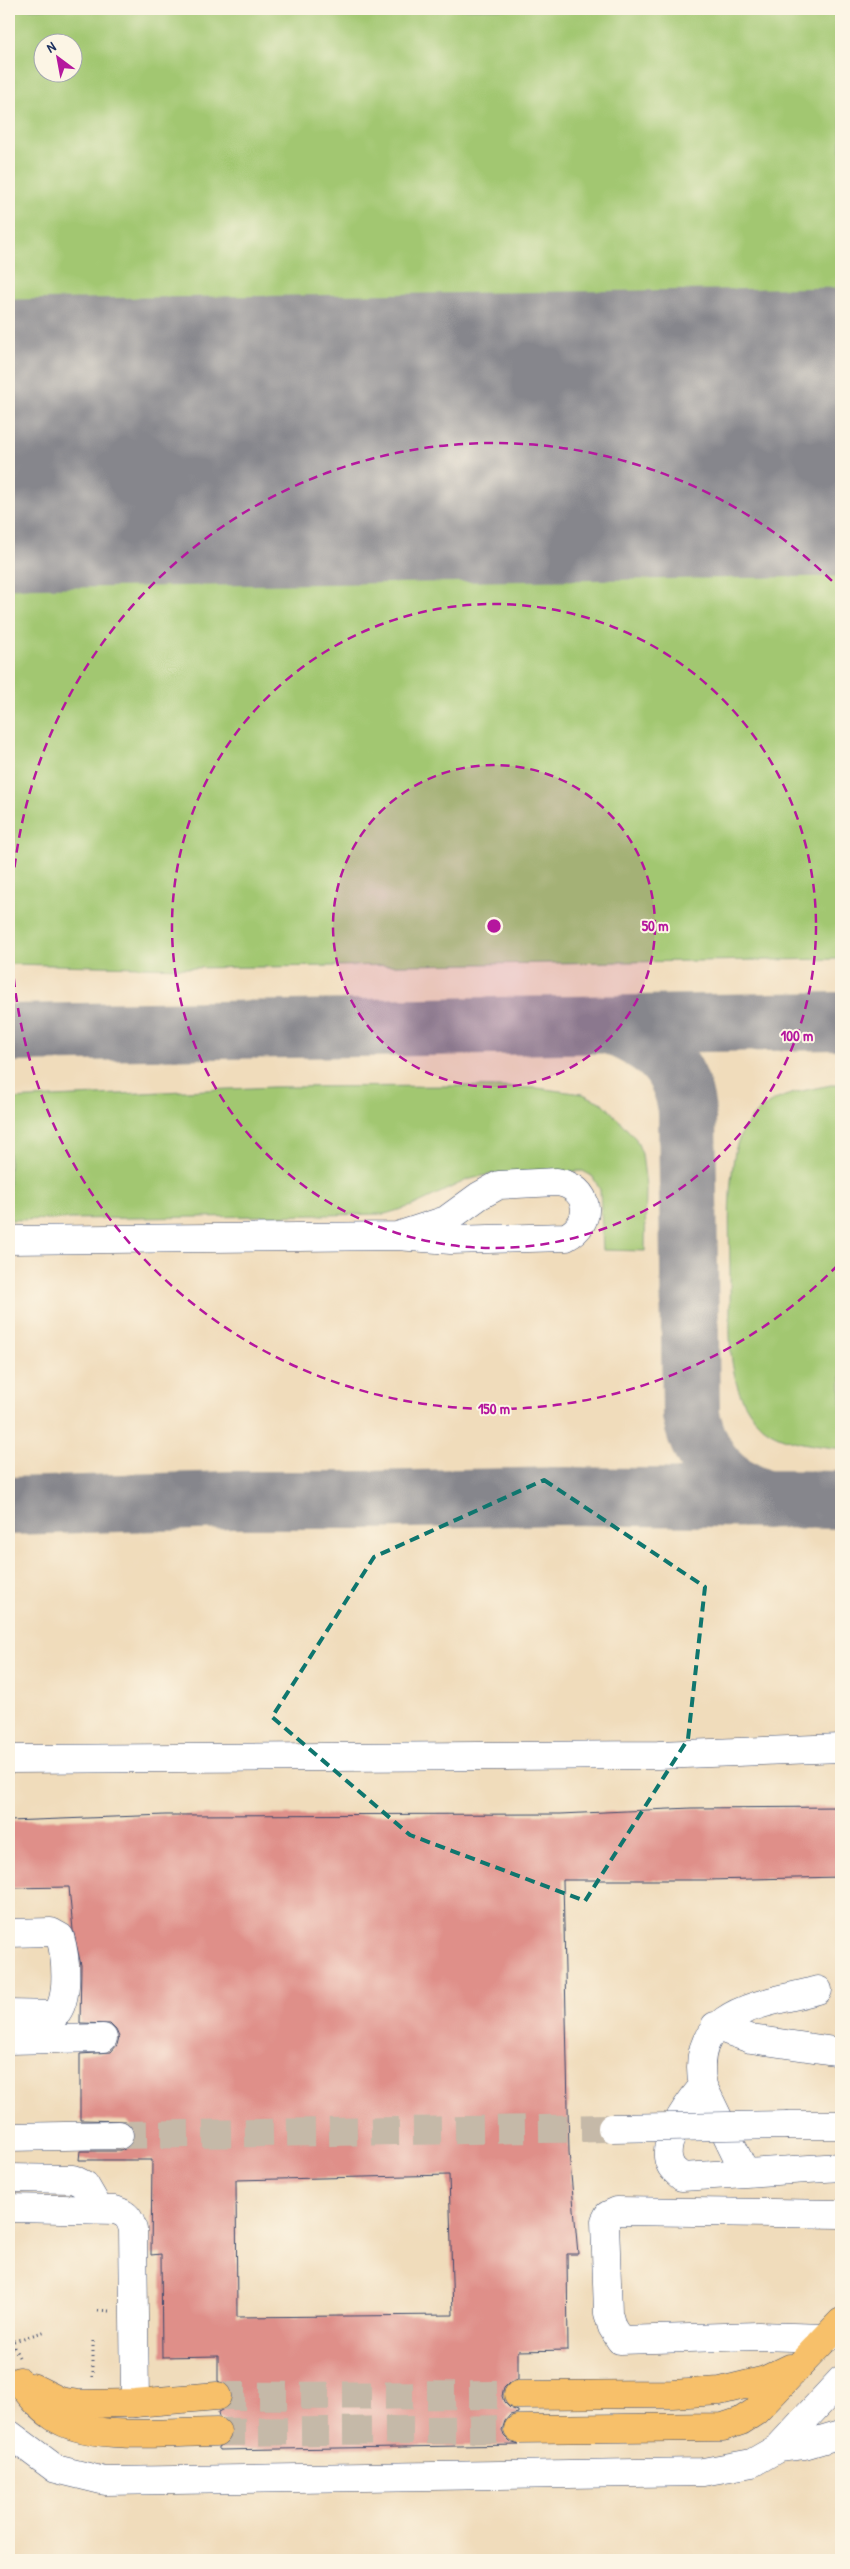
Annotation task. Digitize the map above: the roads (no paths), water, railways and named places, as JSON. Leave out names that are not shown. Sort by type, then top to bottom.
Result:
[{"type":"main road","points":[[518,2429],[723,2427],[741,2421],[756,2412],[800,2362],[834,2330]]},
{"type":"main road","points":[[518,2395],[672,2394],[720,2391],[765,2380],[800,2362]]},
{"type":"main road","points":[[14,2373],[60,2401],[94,2404],[135,2403],[217,2396]]},
{"type":"main road","points":[[14,2373],[33,2400],[54,2417],[73,2427],[109,2433],[217,2432]]},
{"type":"lane","points":[[9,1240],[397,1236],[451,1240],[566,1237],[579,1228],[583,1220],[585,1203],[581,1194],[566,1183],[508,1183],[490,1189],[446,1220],[397,1236]]},
{"type":"lane","points":[[9,1759],[658,1755],[841,1748]]},
{"type":"lane","points":[[9,1933],[52,1932],[60,1937],[65,1997],[62,2008],[55,2014],[9,2014]]},
{"type":"lane","points":[[745,2173],[703,2086],[700,2071],[702,2053],[715,2026],[741,2010],[818,1990]]},
{"type":"lane","points":[[715,2026],[750,2039],[841,2052]]},
{"type":"lane","points":[[9,2040],[103,2038]]},
{"type":"lane","points":[[703,2086],[690,2102],[669,2141],[667,2154],[671,2166],[682,2177],[841,2167]]},
{"type":"lane","points":[[612,2128],[841,2125]]},
{"type":"lane","points":[[9,2137],[118,2135]]},
{"type":"lane","points":[[9,2178],[73,2179],[86,2186],[99,2209]]},
{"type":"lane","points":[[9,2208],[114,2210],[125,2213],[130,2219],[133,2230],[135,2403]]},
{"type":"lane","points":[[834,2330],[758,2336],[620,2340],[612,2328],[608,2313],[605,2221],[608,2215],[617,2211],[841,2214]]},
{"type":"lane","points":[[9,2434],[56,2469],[105,2481],[703,2472],[752,2463],[778,2448],[841,2380]]},
{"type":"lane","points":[[778,2448],[804,2445],[841,2434]]},
{"type":"tunnel","points":[[119,2135],[612,2128]]},
{"type":"tunnel","points":[[217,2396],[518,2395]]},
{"type":"tunnel","points":[[217,2432],[518,2429]]}]
